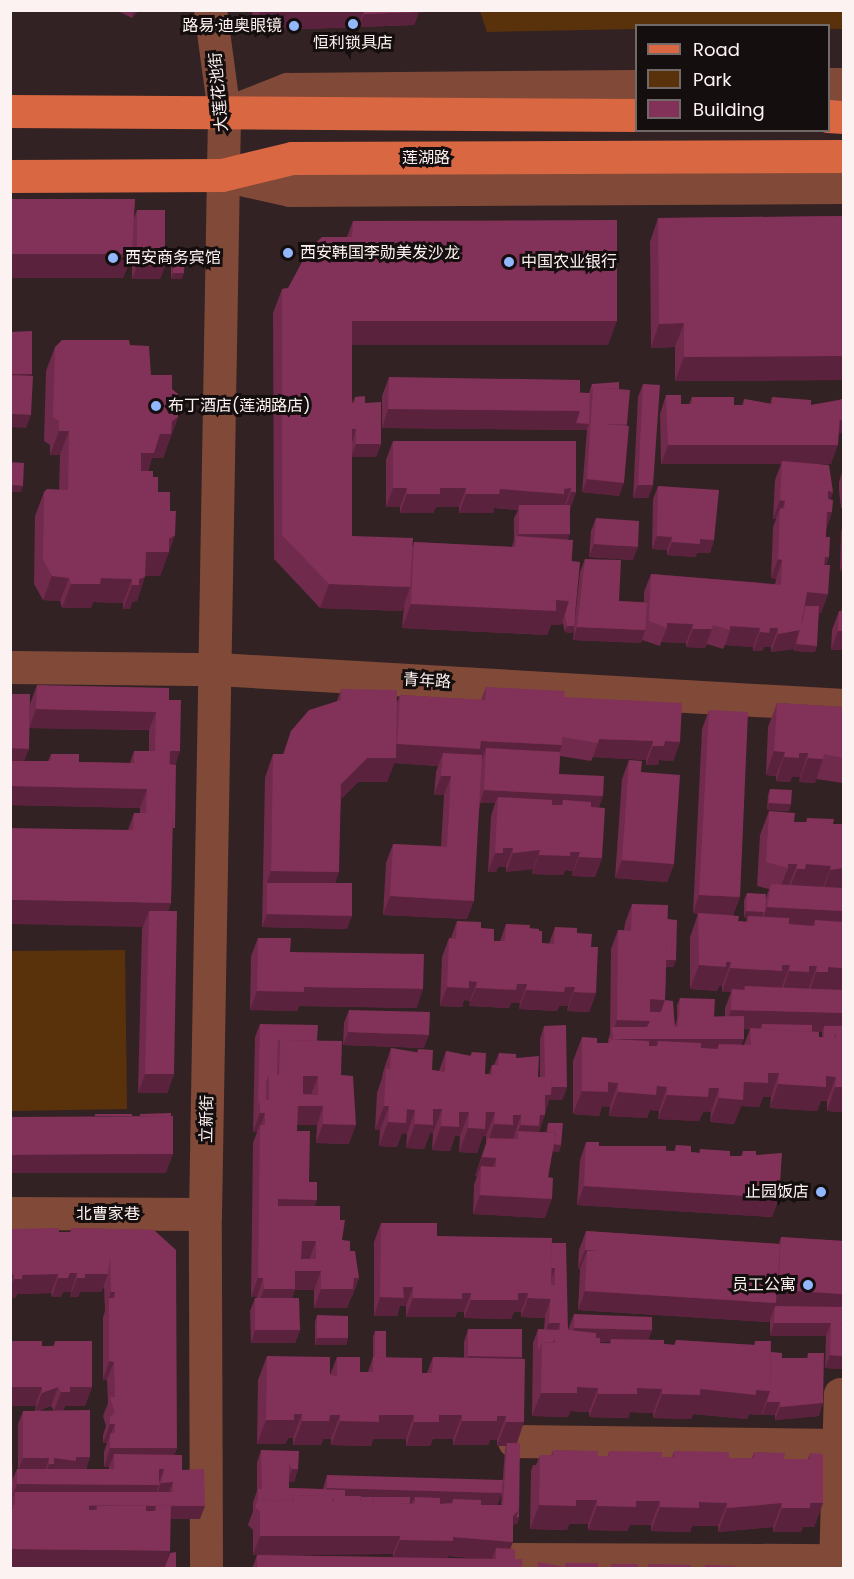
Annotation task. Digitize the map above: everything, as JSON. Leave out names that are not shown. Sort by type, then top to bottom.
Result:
[{"type":"main road","points":[[10,111],[635,116]]},
{"type":"main road","name":"莲湖路","points":[[10,176],[222,175],[292,158],[843,156]]},
{"type":"street","name":"大莲花池街","points":[[210,10],[224,113],[217,669]]},
{"type":"street","points":[[224,113],[287,89],[635,86]]},
{"type":"street","points":[[222,175],[290,190],[843,187]]},
{"type":"street","name":"青年路","points":[[10,667],[217,669],[843,705]]},
{"type":"street","name":"立新街","points":[[206,1569],[205,1214],[217,669]]},
{"type":"street","name":"北曹家巷","points":[[10,1213],[205,1214]]},
{"type":"street","points":[[512,1559],[835,1564],[840,1394]]},
{"type":"street","points":[[514,1441],[840,1445]]},
{"type":"green space","points":[[480,11],[843,11],[843,29],[830,29],[830,24],[635,24],[635,29],[487,32]]},
{"type":"green space","points":[[125,950],[127,1109],[11,1111],[11,951]]},
{"type":"building","points":[[260,10],[310,10],[260,12]]},
{"type":"building","points":[[364,10],[419,10],[419,12],[364,14]]},
{"type":"building","points":[[10,199],[135,199],[132,254],[10,254]]},
{"type":"building","points":[[137,210],[165,210],[165,266],[137,266]]},
{"type":"building","points":[[843,216],[843,356],[684,357],[684,323],[659,324],[658,218]]},
{"type":"building","points":[[617,220],[617,321],[352,321],[352,536],[413,538],[410,587],[329,584],[282,535],[282,289],[288,288],[309,249],[322,237],[352,237],[353,221]]},
{"type":"building","points":[[173,251],[185,251],[184,273],[173,273]]},
{"type":"building","points":[[32,331],[32,374],[10,374],[10,332]]},
{"type":"building","points":[[62,340],[129,340],[130,345],[149,346],[151,375],[172,375],[172,389],[178,394],[178,417],[172,421],[171,434],[160,434],[154,453],[141,453],[141,471],[153,471],[153,477],[158,477],[158,492],[170,492],[170,511],[176,511],[175,535],[169,539],[169,552],[146,552],[145,577],[139,579],[139,585],[132,585],[132,579],[101,578],[100,584],[71,584],[69,578],[52,576],[43,560],[44,492],[47,489],[68,490],[69,431],[59,431],[59,421],[53,417],[55,347]]},
{"type":"building","points":[[10,375],[33,376],[31,415],[10,414]]},
{"type":"building","points":[[389,377],[580,380],[580,411],[388,409]]},
{"type":"building","points":[[619,382],[619,389],[593,387],[591,392],[592,384]]},
{"type":"building","points":[[643,384],[660,385],[653,485],[638,485]]},
{"type":"building","points":[[593,387],[630,390],[627,424],[604,424],[629,426],[624,483],[587,479]]},
{"type":"building","points":[[580,393],[590,393],[589,424],[576,423],[580,411]]},
{"type":"building","points":[[666,395],[681,395],[681,404],[692,404],[692,397],[734,397],[734,405],[744,405],[744,399],[772,404],[772,397],[811,400],[811,405],[841,400],[838,445],[668,445]]},
{"type":"building","points":[[365,396],[365,403],[381,402],[381,444],[356,444],[356,429],[352,429],[352,403],[355,403],[355,397]]},
{"type":"building","points":[[840,399],[843,399],[843,420],[839,420]]},
{"type":"building","points":[[393,441],[576,441],[576,492],[571,492],[571,488],[564,489],[564,494],[500,489],[499,494],[466,494],[466,488],[440,488],[440,494],[407,494],[407,488],[393,488]]},
{"type":"building","points":[[782,461],[829,465],[833,492],[828,491],[828,499],[833,500],[832,512],[827,512],[826,537],[830,537],[829,557],[825,557],[824,565],[830,565],[828,594],[807,592],[800,630],[778,634],[778,628],[770,628],[769,633],[760,632],[760,628],[730,626],[730,630],[713,625],[712,629],[693,629],[693,624],[667,623],[667,628],[649,621],[651,574],[781,585],[782,560],[778,559],[780,508],[784,509],[785,501],[780,500]]},
{"type":"building","points":[[10,462],[24,463],[23,486],[10,485]]},
{"type":"building","points":[[658,486],[719,490],[714,540],[700,539],[700,544],[672,542],[672,537],[657,536]]},
{"type":"building","points":[[519,505],[570,505],[570,534],[519,534]]},
{"type":"building","points":[[596,518],[639,521],[638,547],[594,544]]},
{"type":"building","points":[[516,536],[573,540],[569,601],[556,600],[556,611],[411,604],[414,542],[515,547]]},
{"type":"building","points":[[585,559],[621,560],[619,601],[647,603],[645,630],[577,627]]},
{"type":"building","points":[[571,561],[580,562],[574,626],[567,626],[565,615],[569,601]]},
{"type":"building","points":[[805,606],[819,606],[817,646],[796,644]]},
{"type":"building","points":[[839,611],[843,612],[843,631],[838,631]]},
{"type":"building","points":[[37,685],[169,688],[169,700],[181,700],[180,751],[170,751],[168,813],[146,813],[147,789],[10,786],[10,761],[51,761],[51,754],[79,754],[79,762],[134,763],[134,751],[155,751],[156,712],[36,709]]},
{"type":"building","points":[[486,687],[565,691],[564,697],[682,703],[680,742],[665,741],[664,746],[653,746],[653,741],[599,739],[598,743],[562,737],[562,745],[481,741],[480,749],[397,744],[400,695],[485,700]]},
{"type":"building","points":[[341,689],[397,690],[396,758],[367,758],[341,784],[339,872],[271,871],[273,754],[284,754],[291,731],[309,710],[341,700]]},
{"type":"building","points":[[10,694],[30,694],[29,749],[10,748]]},
{"type":"building","points":[[777,703],[843,707],[843,758],[824,754],[823,759],[808,758],[808,753],[799,753],[799,758],[784,757],[785,752],[774,751]]},
{"type":"building","points":[[709,710],[748,712],[740,897],[699,895]]},
{"type":"building","points":[[486,748],[560,752],[559,774],[604,776],[603,796],[484,790]]},
{"type":"building","points":[[443,753],[482,755],[474,901],[390,896],[393,844],[447,847],[451,776],[441,776]]},
{"type":"building","points":[[629,760],[642,761],[641,772],[680,775],[674,864],[622,860]]},
{"type":"building","points":[[169,764],[176,765],[175,828],[173,828],[173,813],[168,813]]},
{"type":"building","points":[[770,789],[792,790],[791,804],[769,803]]},
{"type":"building","points":[[498,797],[552,800],[552,805],[563,805],[563,800],[591,802],[591,807],[605,808],[602,858],[579,857],[580,852],[570,852],[570,856],[539,855],[540,850],[513,853],[513,848],[503,848],[503,853],[495,853]]},
{"type":"building","points":[[769,811],[795,813],[794,822],[807,822],[807,818],[834,819],[833,824],[843,824],[843,868],[830,870],[831,866],[806,864],[805,869],[797,869],[797,864],[788,864],[788,868],[766,862]]},
{"type":"building","points":[[134,813],[173,813],[171,903],[10,900],[10,828],[133,830]]},
{"type":"building","points":[[267,883],[352,883],[352,916],[267,914]]},
{"type":"building","points":[[771,884],[843,888],[843,911],[767,907]]},
{"type":"building","points":[[747,893],[766,894],[765,912],[746,911]]},
{"type":"building","points":[[632,904],[668,905],[665,1000],[650,999],[650,1021],[617,1020],[618,930],[631,931]]},
{"type":"building","points":[[149,911],[177,911],[174,1074],[145,1074]]},
{"type":"building","points":[[698,913],[739,916],[738,921],[748,922],[748,916],[789,918],[789,924],[815,926],[815,920],[843,922],[843,968],[828,967],[828,972],[816,972],[817,966],[809,966],[809,972],[789,971],[790,965],[782,965],[782,971],[730,968],[731,962],[726,962],[726,967],[699,965]]},
{"type":"building","points":[[667,919],[677,920],[676,960],[666,960]]},
{"type":"building","points":[[457,921],[481,922],[481,928],[494,929],[494,941],[505,941],[506,924],[530,925],[529,931],[542,931],[542,943],[554,944],[555,927],[577,928],[577,933],[592,934],[591,947],[598,947],[596,993],[574,992],[575,987],[565,987],[564,992],[526,990],[527,984],[517,984],[516,990],[476,988],[477,982],[469,981],[469,988],[447,987],[449,938],[456,939]]},
{"type":"building","points":[[529,928],[539,929],[539,931],[529,931]]},
{"type":"building","points":[[258,938],[291,938],[290,952],[424,954],[423,989],[304,987],[304,992],[257,991]]},
{"type":"building","points":[[745,986],[843,990],[843,1013],[731,1010],[732,989],[745,990]]},
{"type":"building","points":[[680,998],[715,999],[714,1017],[679,1017]]},
{"type":"building","points":[[665,1000],[673,1001],[675,1027],[647,1027],[650,1012],[661,1012]]},
{"type":"building","points":[[349,1010],[430,1012],[429,1035],[348,1032]]},
{"type":"building","points":[[744,1016],[744,1039],[613,1039],[612,1027],[678,1027],[678,1017]]},
{"type":"building","points":[[260,1024],[318,1025],[317,1041],[278,1040],[277,1075],[269,1075],[266,1080],[266,1100],[260,1100],[258,1105]]},
{"type":"building","points":[[762,1024],[812,1025],[812,1032],[762,1029]]},
{"type":"building","points":[[566,1025],[567,1087],[551,1087],[552,1077],[545,1077],[544,1026]]},
{"type":"building","points":[[824,1026],[843,1026],[843,1033],[836,1033],[834,1038],[824,1038]]},
{"type":"building","points":[[750,1028],[819,1032],[819,1037],[836,1038],[836,1033],[843,1033],[843,1087],[835,1087],[836,1077],[826,1076],[826,1087],[778,1084],[779,1073],[768,1073],[768,1083],[744,1082],[743,1100],[719,1098],[719,1088],[709,1088],[708,1097],[667,1095],[667,1087],[657,1086],[656,1095],[618,1092],[618,1083],[608,1082],[608,1092],[582,1091],[582,1037],[597,1038],[597,1043],[610,1043],[610,1039],[649,1041],[649,1046],[658,1046],[658,1041],[701,1043],[701,1048],[718,1049],[719,1044],[751,1045]]},
{"type":"building","points":[[280,1040],[342,1041],[341,1075],[353,1076],[356,1125],[323,1124],[323,1106],[298,1106],[297,1131],[310,1131],[309,1182],[317,1182],[317,1200],[278,1199],[278,1206],[340,1206],[340,1220],[345,1220],[342,1240],[350,1241],[350,1251],[355,1251],[359,1278],[354,1278],[353,1289],[321,1289],[321,1271],[295,1271],[295,1289],[264,1289],[263,1278],[258,1278],[260,1125],[265,1125],[265,1113],[260,1113],[260,1100],[269,1100],[269,1075],[279,1075]],"holes":[[[303,1076],[318,1076],[318,1095],[303,1094]],[[302,1241],[316,1241],[316,1259],[301,1259]]]},
{"type":"building","points":[[391,1048],[418,1053],[418,1049],[433,1050],[432,1070],[445,1072],[446,1051],[471,1056],[472,1052],[486,1053],[485,1074],[492,1075],[492,1065],[498,1065],[499,1053],[516,1054],[516,1058],[539,1056],[538,1077],[552,1077],[551,1095],[545,1095],[545,1115],[540,1115],[539,1126],[521,1125],[521,1115],[513,1115],[513,1125],[494,1124],[495,1112],[486,1112],[485,1129],[468,1128],[469,1112],[459,1112],[459,1127],[441,1126],[442,1109],[433,1109],[433,1125],[415,1124],[415,1110],[407,1109],[406,1123],[388,1122],[389,1106],[384,1106],[386,1069],[390,1069]]},
{"type":"building","points":[[171,1113],[171,1116],[140,1116],[140,1114]]},
{"type":"building","points":[[95,1114],[132,1114],[132,1116],[95,1116]]},
{"type":"building","points":[[173,1116],[173,1154],[10,1155],[10,1117]]},
{"type":"building","points":[[548,1123],[563,1123],[561,1145],[554,1144],[556,1133],[548,1132]]},
{"type":"building","points":[[518,1131],[556,1133],[548,1177],[553,1178],[552,1199],[480,1195],[481,1166],[496,1167],[496,1158],[482,1157],[488,1138],[518,1139]]},
{"type":"building","points":[[586,1142],[599,1142],[599,1146],[666,1146],[666,1151],[676,1151],[676,1145],[691,1146],[691,1152],[700,1153],[700,1149],[730,1151],[730,1156],[743,1156],[743,1151],[756,1151],[756,1155],[782,1153],[779,1198],[584,1186]]},
{"type":"building","points":[[381,1223],[437,1223],[437,1236],[552,1238],[551,1299],[528,1298],[528,1293],[518,1293],[518,1300],[471,1300],[471,1293],[462,1293],[462,1299],[413,1298],[413,1287],[403,1287],[404,1298],[380,1297]]},
{"type":"building","points":[[59,1228],[59,1232],[71,1232],[71,1228],[154,1230],[176,1250],[177,1448],[110,1448],[110,1434],[115,1433],[115,1424],[110,1424],[110,1417],[115,1413],[110,1397],[115,1397],[114,1362],[109,1361],[109,1298],[115,1298],[115,1292],[111,1292],[110,1257],[108,1274],[85,1274],[85,1278],[77,1278],[77,1273],[70,1273],[68,1278],[58,1278],[58,1274],[22,1275],[22,1279],[14,1279],[14,1274],[10,1276],[10,1229]]},
{"type":"building","points":[[586,1231],[780,1244],[776,1303],[585,1291],[587,1251],[601,1251],[585,1250]]},
{"type":"building","points":[[781,1237],[843,1241],[843,1294],[778,1290]]},
{"type":"building","points":[[552,1243],[566,1243],[568,1330],[596,1333],[596,1338],[555,1338],[553,1342],[542,1342],[538,1352],[538,1329],[560,1330],[560,1323],[549,1323],[551,1285],[555,1285],[555,1268],[551,1268]]},
{"type":"building","points":[[255,1298],[299,1298],[300,1330],[255,1330]]},
{"type":"building","points":[[775,1306],[843,1307],[843,1323],[838,1323],[843,1324],[843,1356],[830,1355],[831,1323],[774,1323]]},
{"type":"building","points":[[574,1314],[652,1317],[652,1330],[574,1328]]},
{"type":"building","points":[[317,1315],[348,1316],[348,1338],[317,1338]]},
{"type":"building","points":[[468,1329],[522,1329],[522,1357],[468,1356]]},
{"type":"building","points":[[375,1331],[386,1331],[386,1357],[375,1357]]},
{"type":"building","points":[[555,1338],[600,1338],[600,1343],[611,1344],[611,1339],[664,1340],[664,1344],[675,1345],[676,1340],[755,1345],[755,1341],[771,1341],[770,1391],[756,1390],[756,1395],[700,1389],[700,1395],[662,1394],[662,1389],[637,1388],[637,1394],[598,1394],[598,1388],[577,1387],[577,1393],[541,1393],[542,1342],[555,1343]]},
{"type":"building","points":[[10,1341],[42,1341],[42,1346],[55,1346],[55,1341],[92,1341],[92,1387],[70,1387],[70,1392],[61,1392],[58,1387],[42,1393],[42,1387],[10,1387]]},
{"type":"building","points":[[771,1352],[782,1353],[782,1358],[808,1358],[808,1353],[824,1353],[823,1403],[780,1407],[780,1402],[767,1402],[770,1391]]},
{"type":"building","points":[[267,1356],[330,1357],[330,1375],[337,1376],[337,1357],[360,1357],[360,1372],[373,1372],[373,1357],[422,1358],[422,1373],[432,1373],[433,1357],[525,1359],[524,1422],[506,1422],[506,1416],[497,1416],[497,1421],[462,1421],[462,1415],[439,1415],[439,1422],[414,1422],[414,1415],[379,1415],[379,1422],[340,1421],[340,1415],[330,1415],[329,1421],[302,1421],[302,1414],[294,1414],[294,1420],[266,1420]]},
{"type":"building","points":[[90,1410],[90,1457],[76,1457],[76,1461],[54,1458],[54,1464],[49,1464],[49,1458],[23,1458],[23,1411]]},
{"type":"building","points":[[507,1443],[520,1443],[519,1517],[516,1517],[519,1510],[515,1505],[503,1505]]},
{"type":"building","points":[[261,1450],[299,1451],[298,1469],[292,1469],[289,1464],[289,1488],[345,1490],[345,1496],[334,1496],[332,1501],[321,1501],[321,1496],[294,1495],[292,1501],[258,1500],[258,1489],[262,1489]]},
{"type":"building","points":[[553,1450],[598,1451],[598,1456],[609,1456],[609,1451],[662,1452],[662,1457],[674,1457],[674,1451],[729,1452],[729,1458],[754,1458],[754,1452],[785,1453],[784,1459],[810,1459],[810,1453],[823,1454],[823,1503],[810,1503],[810,1508],[782,1508],[782,1503],[727,1508],[727,1503],[699,1502],[699,1508],[660,1507],[660,1501],[636,1501],[636,1507],[597,1506],[597,1500],[576,1500],[576,1506],[539,1505],[540,1455],[553,1455]]},
{"type":"building","points":[[114,1454],[182,1455],[182,1470],[204,1469],[205,1506],[15,1505],[15,1492],[173,1492],[173,1482],[161,1483],[164,1469],[159,1469],[159,1485],[17,1484],[17,1469],[114,1469]]},
{"type":"building","points":[[10,1459],[12,1459],[13,1487],[10,1487]]},
{"type":"building","points":[[327,1475],[503,1480],[502,1493],[327,1488]]},
{"type":"building","points":[[10,1488],[12,1488],[12,1509],[10,1509]]},
{"type":"building","points":[[294,1495],[321,1496],[321,1501],[334,1501],[334,1496],[361,1496],[360,1503],[373,1503],[374,1498],[400,1498],[400,1503],[414,1504],[415,1497],[440,1498],[440,1504],[453,1503],[453,1499],[481,1500],[481,1505],[515,1505],[519,1510],[513,1516],[513,1542],[453,1537],[453,1541],[400,1540],[400,1536],[260,1536],[260,1511],[255,1507],[258,1500],[293,1501]]},
{"type":"building","points":[[361,1496],[410,1497],[410,1503],[400,1503],[400,1498],[374,1498],[372,1503],[360,1503]]},
{"type":"building","points":[[13,1505],[89,1505],[89,1510],[97,1510],[97,1506],[146,1506],[146,1511],[156,1511],[156,1506],[171,1506],[170,1551],[10,1549],[10,1509],[13,1509]]},
{"type":"building","points":[[496,1548],[515,1549],[515,1559],[522,1559],[522,1569],[257,1569],[257,1555],[496,1559]]},
{"type":"building","points":[[176,1552],[176,1569],[164,1569],[170,1553]]},
{"type":"building","points":[[538,1562],[565,1567],[565,1563],[598,1563],[598,1568],[611,1568],[611,1564],[638,1564],[638,1569],[538,1569]]},
{"type":"building","points":[[648,1564],[691,1565],[691,1569],[648,1569]]},
{"type":"building","points":[[705,1565],[735,1566],[735,1569],[705,1569]]},
{"type":"place","name":"恒利锁具店","points":[[353,24]]},
{"type":"place","name":"路易·迪奥眼镜","points":[[294,26]]},
{"type":"place","name":"西安韩国李勋美发沙龙","points":[[288,253]]},
{"type":"place","name":"西安商务宾馆","points":[[113,258]]},
{"type":"place","name":"中国农业银行","points":[[509,262]]},
{"type":"place","name":"布丁酒店(莲湖路店)","points":[[156,406]]},
{"type":"place","name":"止园饭店","points":[[821,1192]]},
{"type":"place","name":"员工公寓","points":[[808,1285]]}]
